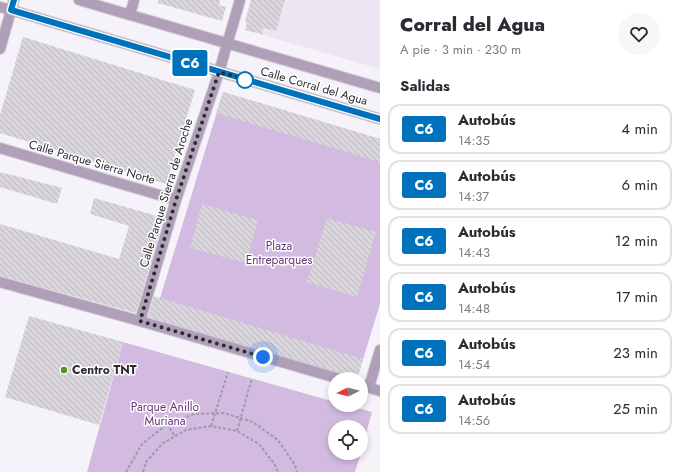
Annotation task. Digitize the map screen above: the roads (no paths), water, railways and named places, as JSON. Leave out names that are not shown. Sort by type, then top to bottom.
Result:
[{"type":"street","points":[[0,48],[14,0]]},
{"type":"street","name":"Calle Corral del Agua","points":[[79,0],[380,88]]},
{"type":"street","points":[[130,15],[134,0]]},
{"type":"street","name":"Calle Parque Sierra de Aroche","points":[[140,321],[176,200],[219,72],[240,0]]},
{"type":"street","name":"Calle Corral del Agua","points":[[0,7],[380,119]]},
{"type":"street","name":"Calle Parque Sierra Norte","points":[[0,148],[176,200]]},
{"type":"street","points":[[0,282],[328,376]]},
{"type":"street","points":[[368,379],[380,350]]},
{"type":"street","points":[[368,387],[380,391]]},
{"type":"place","name":"Centro TNT","points":[[64,370]]},
{"type":"park label","name":"Plaza Entreparques","points":[[279,253]]},
{"type":"park label","name":"Parque Anillo Muriana","points":[[165,414]]}]
